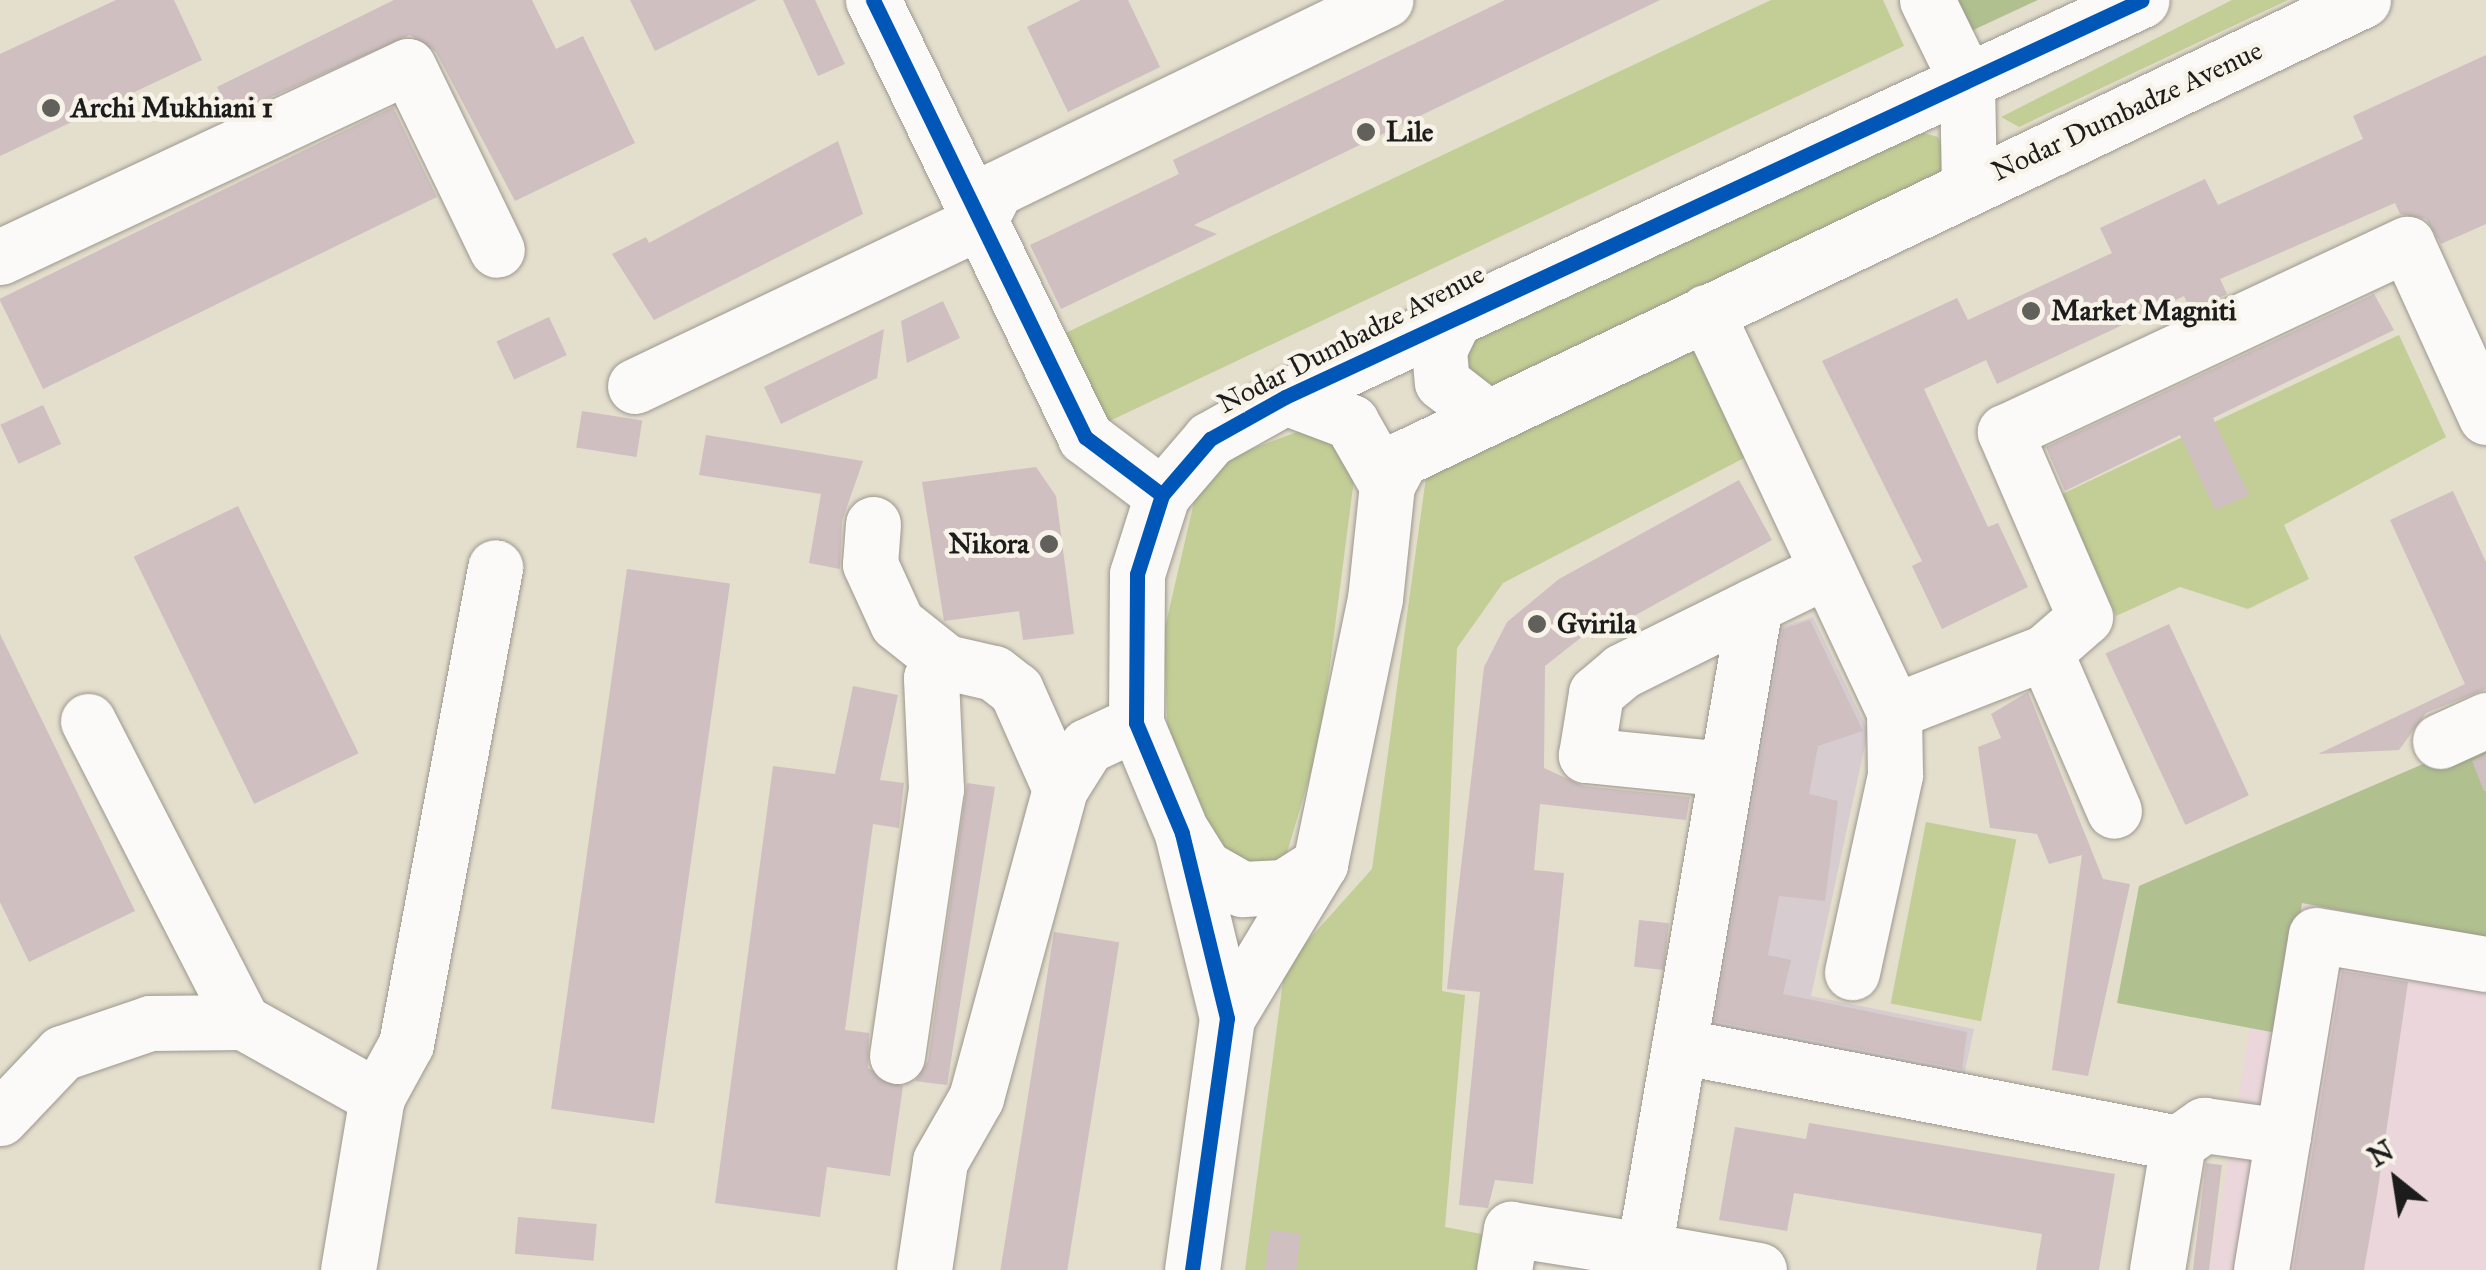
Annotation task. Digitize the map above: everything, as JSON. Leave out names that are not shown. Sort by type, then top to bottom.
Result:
[{"type":"street","points":[[873,0],[1085,437],[1162,495]]},
{"type":"street","points":[[635,386],[979,222],[996,189],[1386,0]]},
{"type":"street","points":[[1927,0],[1967,82],[1969,185]]},
{"type":"street","name":"Nodar Dumbadze Avenue","points":[[1192,1270],[1227,1018],[1182,833],[1136,723],[1137,574],[1162,495],[1210,439],[1285,396],[1458,310],[2142,0]]},
{"type":"street","name":"Nodar Dumbadze Avenue","points":[[1227,1018],[1320,864],[1375,598],[1387,485],[1401,459],[2362,0]]},
{"type":"street","points":[[0,257],[408,66],[497,250]]},
{"type":"street","points":[[1894,712],[2045,652],[2085,617],[2006,432],[2408,244],[2486,417]]},
{"type":"street","points":[[1458,310],[1439,350],[1442,382],[1487,417]]},
{"type":"street","points":[[1706,312],[1894,712],[1895,776],[1852,972]]},
{"type":"street","points":[[1285,396],[1351,422],[1387,485]]},
{"type":"street","points":[[873,524],[878,590],[897,623],[946,662],[994,673],[1016,690],[1060,789]]},
{"type":"street","points":[[348,1270],[377,1097],[406,1044],[495,566]]},
{"type":"street","points":[[1726,769],[1586,755],[1596,693],[1827,570]]},
{"type":"street","points":[[1644,1250],[1755,605]]},
{"type":"street","points":[[2045,652],[2114,811]]},
{"type":"street","points":[[896,1056],[936,789],[931,678],[946,662]]},
{"type":"street","points":[[88,721],[244,1022]]},
{"type":"street","points":[[924,1270],[940,1161],[976,1098],[1060,789],[1088,746],[1136,723]]},
{"type":"street","points":[[1182,833],[1205,868],[1242,889],[1284,886],[1320,864]]},
{"type":"street","points":[[2262,1270],[2316,935],[2486,964]]},
{"type":"street","points":[[0,1118],[62,1052],[150,1023],[244,1022],[377,1097]]},
{"type":"street","points":[[1679,1046],[2178,1144],[2204,1126],[2284,1136]]},
{"type":"street","points":[[2157,1270],[2178,1144]]},
{"type":"street","points":[[1504,1270],[1511,1229],[1759,1270]]},
{"type":"shaded area","points":[[1813,617],[1868,731],[1811,996],[1974,1029],[1964,1075],[1701,1026],[1766,632]]},
{"type":"shaded area","points":[[2486,775],[2486,1270],[2210,1270],[2276,867]]},
{"type":"green space","points":[[1771,0],[1883,0],[1904,46],[1099,426],[1057,337]]},
{"type":"green space","points":[[1953,0],[2038,0],[1969,32]]},
{"type":"green space","points":[[2232,0],[2288,0],[2019,127],[2001,117]]},
{"type":"green space","points":[[1909,129],[1938,137],[1946,157],[1939,180],[1499,389],[1473,389],[1460,345]]},
{"type":"green space","points":[[2399,335],[2446,437],[2284,525],[2309,579],[2248,609],[2180,587],[2116,616],[2062,494]]},
{"type":"green space","points":[[1693,346],[1746,457],[1503,583],[1457,648],[1442,991],[1465,995],[1445,1227],[1492,1236],[1485,1270],[1245,1270],[1285,966],[1372,869],[1427,470]]},
{"type":"green space","points":[[1308,428],[1345,442],[1355,472],[1320,742],[1285,859],[1232,865],[1168,745],[1164,632],[1194,502],[1227,458]]},
{"type":"green space","points":[[2486,737],[2486,938],[2302,903],[2282,1034],[2117,1003],[2139,886]]},
{"type":"green space","points":[[1926,822],[2016,840],[1981,1021],[1891,1004]]},
{"type":"building","name":"Archi Mukhiani 1","points":[[116,0],[174,0],[202,60],[0,156],[0,54]]},
{"type":"building","points":[[394,0],[532,0],[556,49],[583,36],[635,143],[515,201],[436,52],[410,35],[231,115],[217,87]]},
{"type":"building","points":[[630,0],[757,0],[655,51]]},
{"type":"building","points":[[783,0],[815,0],[845,64],[818,76]]},
{"type":"building","points":[[1081,0],[1128,0],[1160,67],[1068,112],[1027,27]]},
{"type":"building","points":[[1505,0],[1660,0],[1194,225],[1217,234],[1061,309],[1030,245],[1179,174],[1173,160]]},
{"type":"building","points":[[2486,55],[2486,224],[2441,244],[2426,219],[2400,214],[2395,203],[2220,279],[2227,294],[2191,311],[2184,296],[1997,384],[1986,360],[1924,389],[1988,527],[1998,523],[2028,587],[1942,629],[1912,566],[1922,561],[1822,361],[1957,298],[1968,320],[2112,253],[2100,228],[2205,179],[2218,205],[2363,139],[2353,116]]},
{"type":"building","points":[[393,107],[437,197],[43,389],[0,299]]},
{"type":"building","points":[[838,141],[863,214],[654,320],[612,254],[646,237],[649,243]]},
{"type":"building","points":[[2374,294],[2394,330],[2213,418],[2249,495],[2215,510],[2180,435],[2065,491],[2046,447]]},
{"type":"building","points":[[943,301],[960,338],[907,363],[901,321]]},
{"type":"building","points":[[549,317],[567,355],[514,380],[496,342]]},
{"type":"building","points":[[884,329],[877,378],[781,424],[764,387]]},
{"type":"building","points":[[43,405],[61,444],[19,464],[0,425]]},
{"type":"building","points":[[582,411],[642,421],[636,457],[576,448]]},
{"type":"building","points":[[706,435],[863,461],[842,521],[840,569],[809,563],[821,494],[699,475]]},
{"type":"building","points":[[1036,467],[1056,496],[1074,634],[1023,640],[1019,611],[944,621],[922,482]]},
{"type":"building","points":[[1739,480],[1772,540],[1592,639],[1588,632],[1545,666],[1544,768],[1583,786],[1690,797],[1686,820],[1540,804],[1534,870],[1564,873],[1533,1184],[1495,1180],[1488,1208],[1459,1205],[1480,992],[1447,989],[1484,667],[1507,622],[1559,579]]},
{"type":"building","points":[[2453,491],[2486,562],[2486,689],[2426,713],[2399,750],[2318,754],[2465,684],[2390,520]]},
{"type":"building","points":[[238,506],[359,753],[254,804],[134,557]]},
{"type":"building","points":[[627,569],[730,583],[654,1123],[551,1109]]},
{"type":"building","points":[[1810,620],[1863,731],[1818,746],[1809,794],[1838,801],[1825,901],[1779,896],[1768,955],[1791,960],[1783,994],[1967,1032],[1962,1069],[1715,1021],[1783,629]]},
{"type":"building","points":[[2169,624],[2249,795],[2185,825],[2106,654]]},
{"type":"building","points":[[0,634],[135,911],[29,962],[0,902]]},
{"type":"building","points":[[853,686],[898,695],[880,780],[904,783],[899,828],[873,824],[845,1030],[869,1033],[868,1068],[903,1086],[890,1176],[827,1167],[820,1217],[715,1203],[773,766],[835,774]]},
{"type":"building","points":[[2028,692],[2103,879],[2130,884],[2088,1076],[2052,1070],[2082,855],[2049,864],[2037,834],[1990,828],[1978,747],[2001,738],[1991,714]]},
{"type":"building","points":[[2486,754],[2486,791],[2484,791],[2472,761]]},
{"type":"building","points":[[967,783],[995,787],[947,1085],[915,1081],[928,1061]]},
{"type":"building","points":[[1639,920],[1669,923],[1664,970],[1634,967]]},
{"type":"building","points":[[1054,932],[1119,942],[1067,1270],[1000,1270]]},
{"type":"building","points":[[2342,971],[2408,982],[2377,1195],[2364,1270],[2293,1270]]},
{"type":"building","points":[[1809,1123],[2115,1174],[2099,1270],[2036,1270],[2042,1234],[1794,1193],[1787,1231],[1719,1220],[1735,1127],[1806,1139]]},
{"type":"building","points":[[2206,1163],[2222,1165],[2209,1270],[2193,1270]]},
{"type":"building","points":[[518,1217],[597,1224],[593,1261],[515,1254]]},
{"type":"building","points":[[1270,1230],[1301,1234],[1296,1270],[1265,1270]]},
{"type":"cycle path","points":[[873,0],[1085,437],[1162,495]]},
{"type":"cycle path","points":[[1192,1270],[1227,1018],[1182,833],[1136,723],[1137,574],[1162,495],[1210,439],[1285,397],[2142,0]]},
{"type":"place","name":"Archi Mukhiani 1","points":[[51,108]]},
{"type":"place","name":"Lile","points":[[1366,132]]},
{"type":"place","name":"Market Magniti","points":[[2031,311]]},
{"type":"place","name":"Nikora","points":[[1049,544]]},
{"type":"place","name":"Gvirila","points":[[1537,624]]}]
